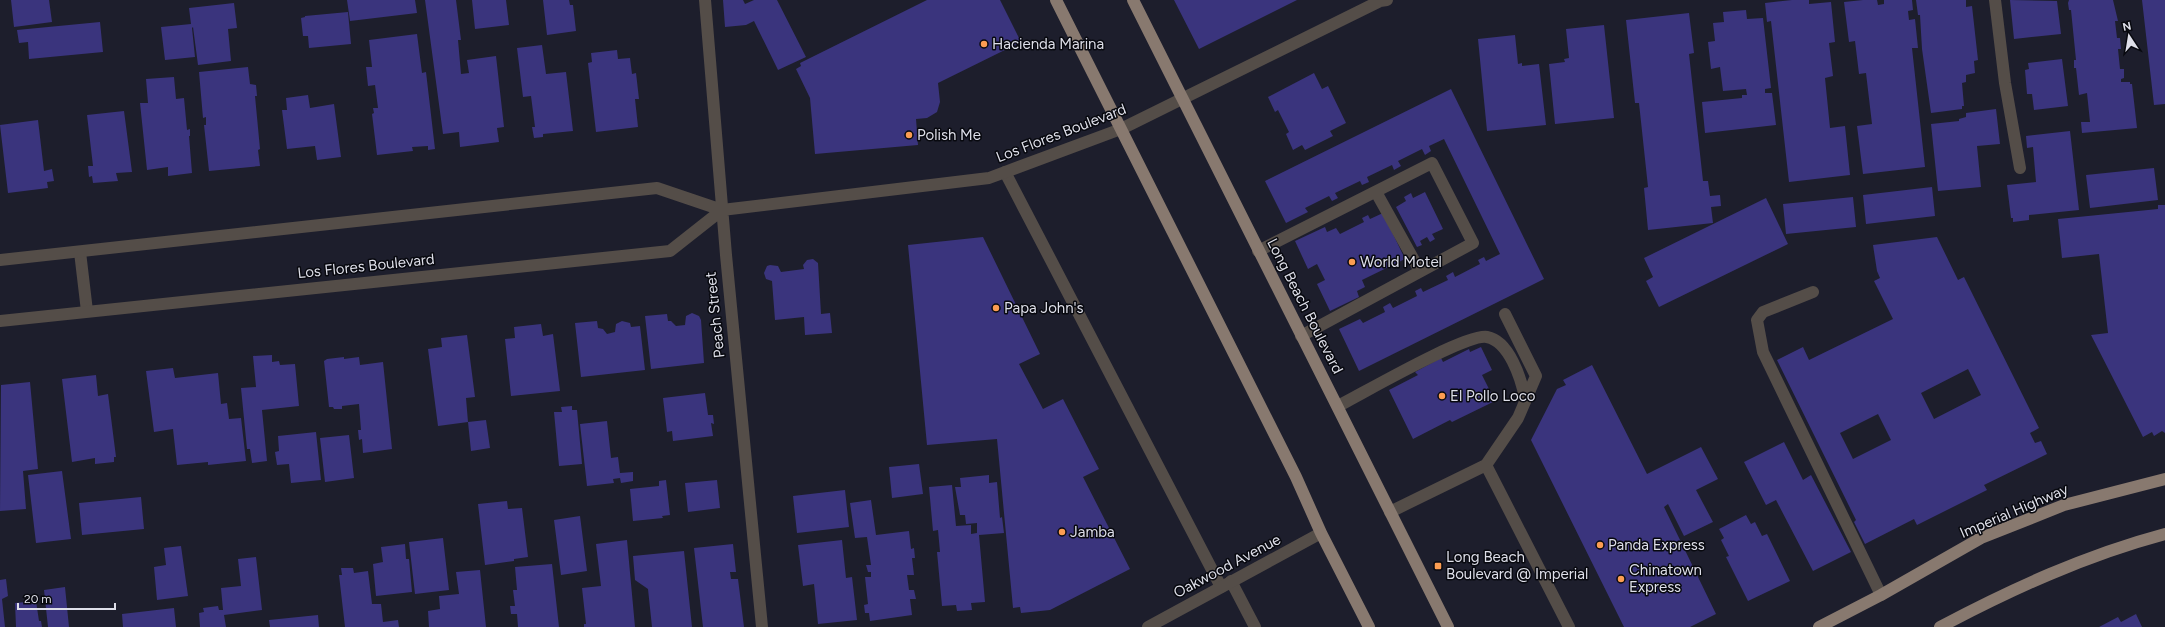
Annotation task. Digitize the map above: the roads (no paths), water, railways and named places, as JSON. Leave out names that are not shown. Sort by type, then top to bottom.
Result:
[{"type":"main road","points":[[1056,0],[1296,477],[1321,533],[1368,627]]},
{"type":"main road","name":"Long Beach Boulevard","points":[[1133,0],[1448,627]]},
{"type":"main road","name":"Imperial Highway","points":[[1819,627],[1881,596],[1981,538],[2064,505],[2165,479]]},
{"type":"main road","points":[[1940,627],[1983,605],[2049,575],[2128,544],[2165,534]]},
{"type":"street","name":"Peach Street","points":[[705,0],[722,210],[762,627]]},
{"type":"street","name":"Los Flores Boulevard","points":[[0,260],[657,188],[722,210],[988,178],[1121,129],[1380,1],[1387,0]]},
{"type":"street","points":[[1994,0],[2005,83],[2020,168]]},
{"type":"street","points":[[1258,251],[1432,163],[1473,243],[1302,336]]},
{"type":"street","points":[[1005,172],[1226,584],[1255,627]]},
{"type":"street","points":[[1376,192],[1420,271]]},
{"type":"street","name":"Los Flores Boulevard","points":[[0,321],[670,251],[722,210]]},
{"type":"street","points":[[80,252],[87,312]]},
{"type":"street","points":[[1813,292],[1763,312],[1757,320],[1763,352],[1881,596]]},
{"type":"street","points":[[1390,512],[1486,465],[1518,418],[1525,398],[1536,376],[1505,314]]},
{"type":"street","points":[[1338,406],[1459,342],[1486,337],[1502,344],[1521,380],[1525,398]]},
{"type":"street","points":[[1486,465],[1569,627]]},
{"type":"street","name":"Oakwood Avenue","points":[[1148,627],[1321,533]]},
{"type":"place","name":"Hacienda Marina","points":[[984,44]]},
{"type":"place","name":"Polish Me","points":[[909,135]]},
{"type":"place","name":"World Motel","points":[[1352,262]]},
{"type":"place","name":"Papa John's","points":[[996,308]]},
{"type":"place","name":"El Pollo Loco","points":[[1442,396]]},
{"type":"place","name":"Jamba","points":[[1062,532]]},
{"type":"place","name":"Panda Express","points":[[1600,545]]},
{"type":"place","name":"Long Beach Boulevard @ Imperial","points":[[1438,566]]},
{"type":"place","name":"Chinatown Express","points":[[1621,579]]}]
